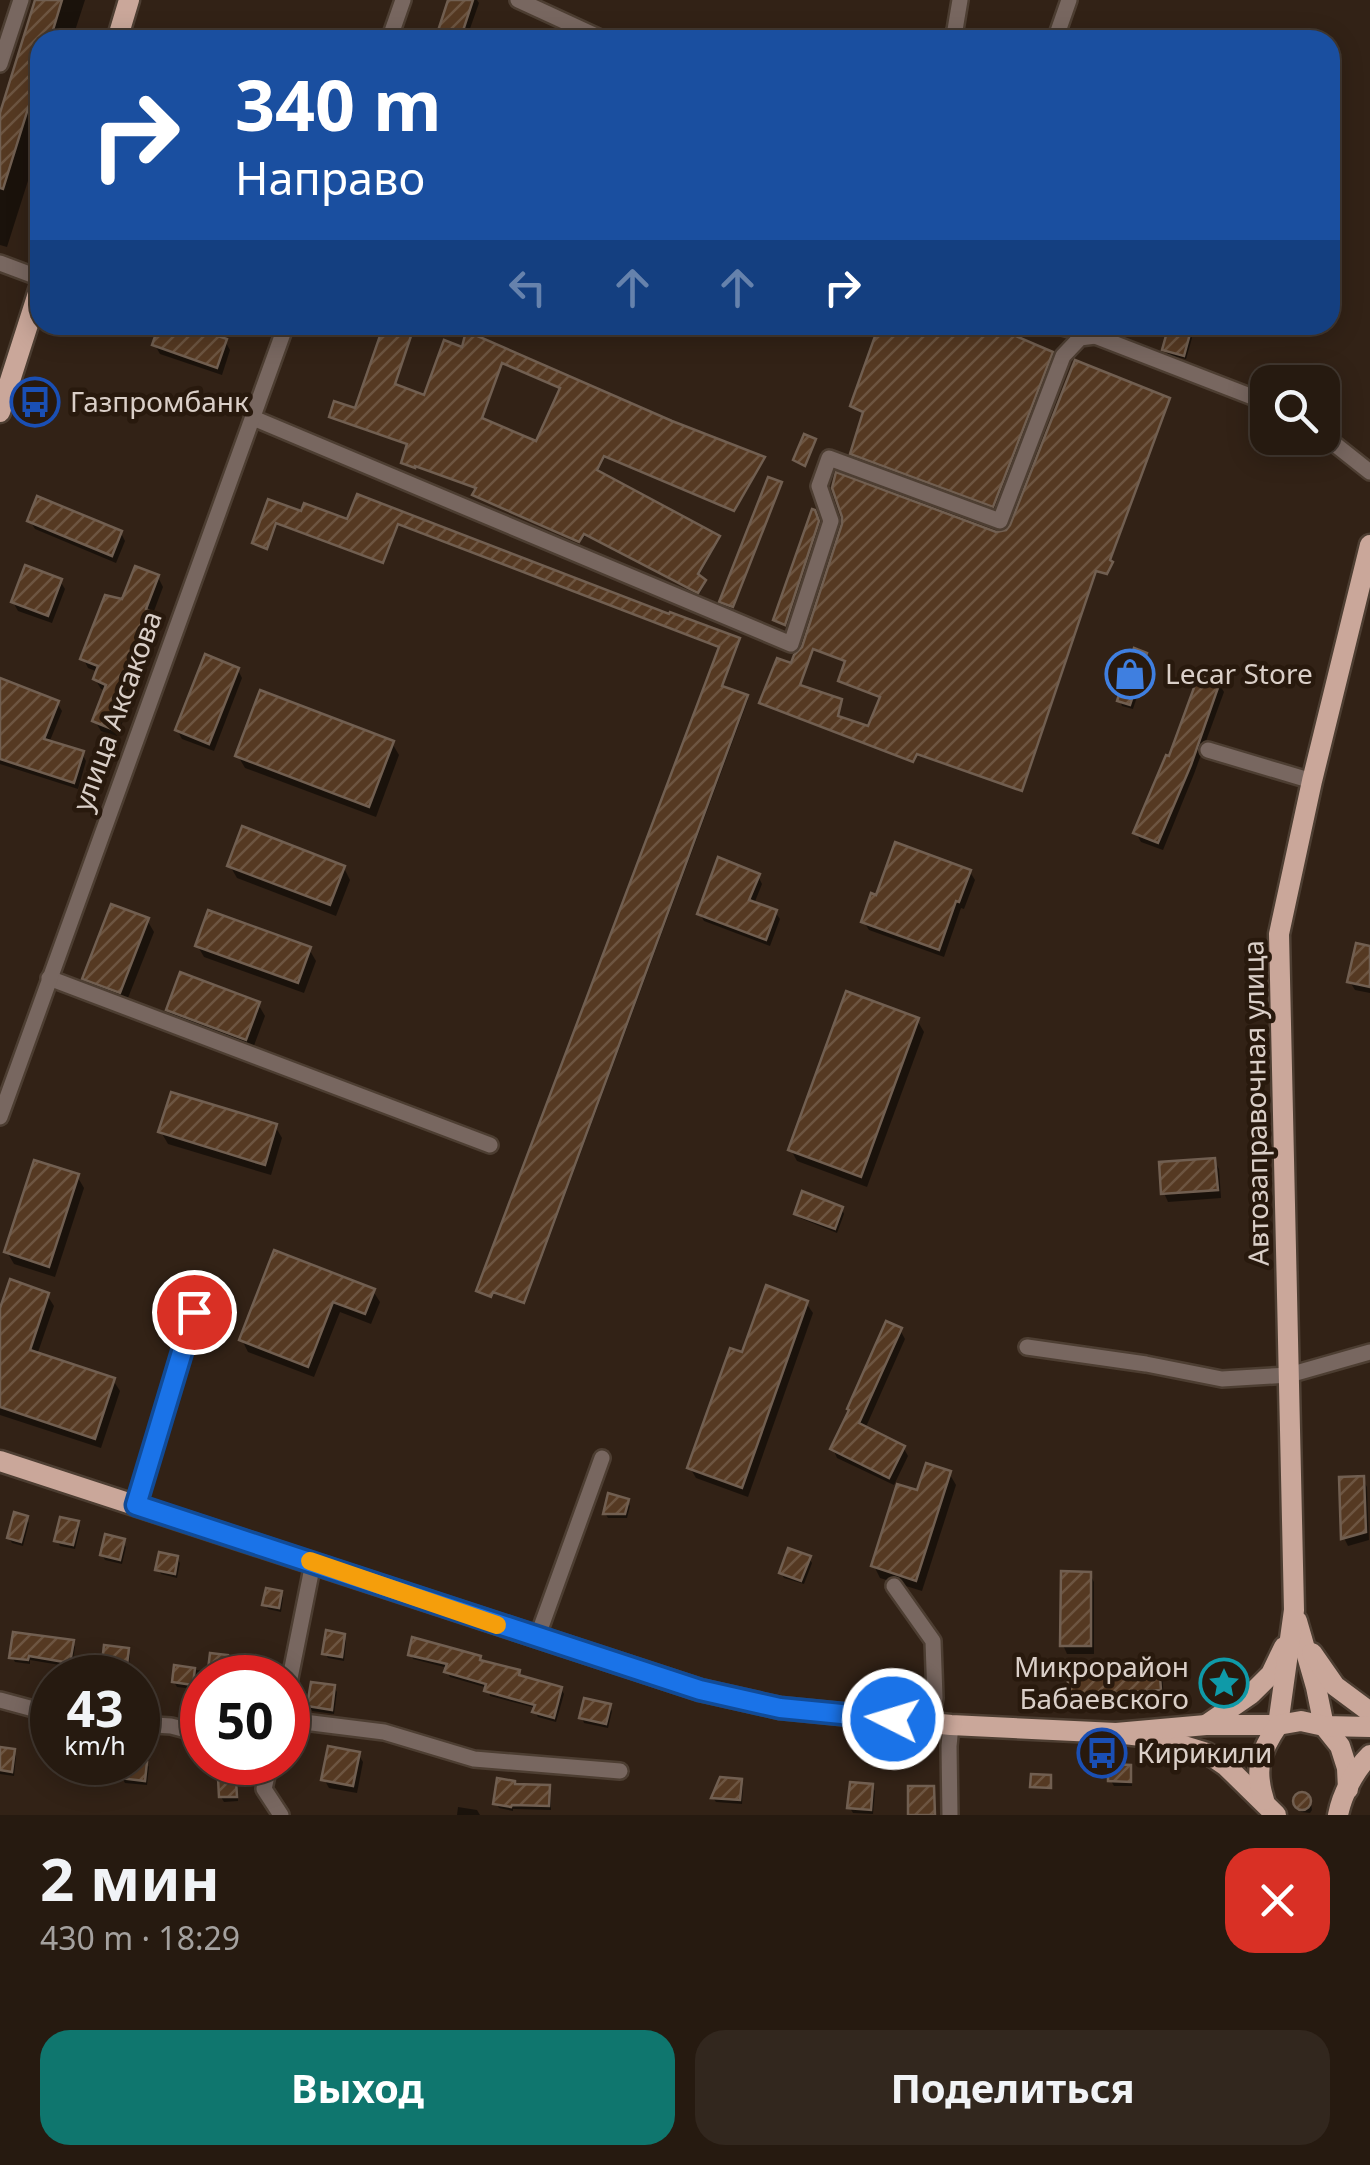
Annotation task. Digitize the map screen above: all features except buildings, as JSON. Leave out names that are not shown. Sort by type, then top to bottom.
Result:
[{"type":"main road","points":[[120,30],[129,0]]},
{"type":"main road","points":[[0,412],[30,318]]},
{"type":"main road","name":"Автозаправочная улица","points":[[1270,1808],[1258,1780],[1259,1763],[1278,1725],[1297,1636],[1279,934],[1370,545]]},
{"type":"main road","points":[[0,1461],[700,1690],[780,1708],[941,1724],[1158,1738],[1207,1753],[1270,1808]]},
{"type":"main road","points":[[1297,1636],[1335,1686],[1370,1712]]},
{"type":"main road","points":[[1206,1725],[1251,1694],[1271,1674],[1297,1636]]},
{"type":"main road","points":[[1297,1636],[1316,1687],[1324,1726],[1340,1746],[1347,1768],[1339,1807]]},
{"type":"main road","points":[[1116,1733],[1302,1721],[1324,1726],[1370,1727]]},
{"type":"main road","points":[[1339,1807],[1362,1763],[1370,1756]]},
{"type":"street","points":[[0,64],[4,36],[20,0]]},
{"type":"street","points":[[392,30],[403,0]]},
{"type":"street","points":[[518,0],[583,30]]},
{"type":"street","points":[[955,30],[960,0]]},
{"type":"street","points":[[1058,30],[1068,0]]},
{"type":"street","points":[[0,263],[30,274]]},
{"type":"street","name":"улица Аксакова","points":[[0,1116],[282,335]]},
{"type":"street","points":[[1091,335],[1250,396]]},
{"type":"street","points":[[253,418],[791,644],[832,521],[818,486],[829,458],[1000,521],[1063,356],[1080,338],[1095,336]]},
{"type":"street","points":[[1340,448],[1370,472]]},
{"type":"street","points":[[1208,750],[1312,782]]},
{"type":"street","points":[[49,978],[490,1145]]},
{"type":"street","points":[[136,1505],[194,1312]]},
{"type":"street","points":[[1027,1347],[1146,1364],[1222,1380],[1289,1375],[1370,1352]]},
{"type":"street","points":[[538,1638],[602,1458]]},
{"type":"street","points":[[295,1655],[314,1563]]},
{"type":"street","points":[[894,1586],[933,1640],[935,1698],[948,1746],[950,1815]]},
{"type":"street","points":[[0,1700],[30,1708]]},
{"type":"street","points":[[310,1723],[384,1732],[474,1759],[620,1771]]},
{"type":"street","points":[[265,1785],[264,1790],[281,1815]]},
{"type":"slow traffic","points":[[310,1561],[497,1625]]},
{"type":"place","name":"Газпромбанк","points":[[35,402]]},
{"type":"place","name":"Lecar Store","points":[[1130,674]]},
{"type":"place","name":"Микрорайон Бабаевского","points":[[1224,1683]]},
{"type":"place","name":"Кирикили","points":[[1102,1753]]},
{"type":"route","points":[[194,1312],[136,1505],[700,1690],[780,1708],[893,1719]]}]
